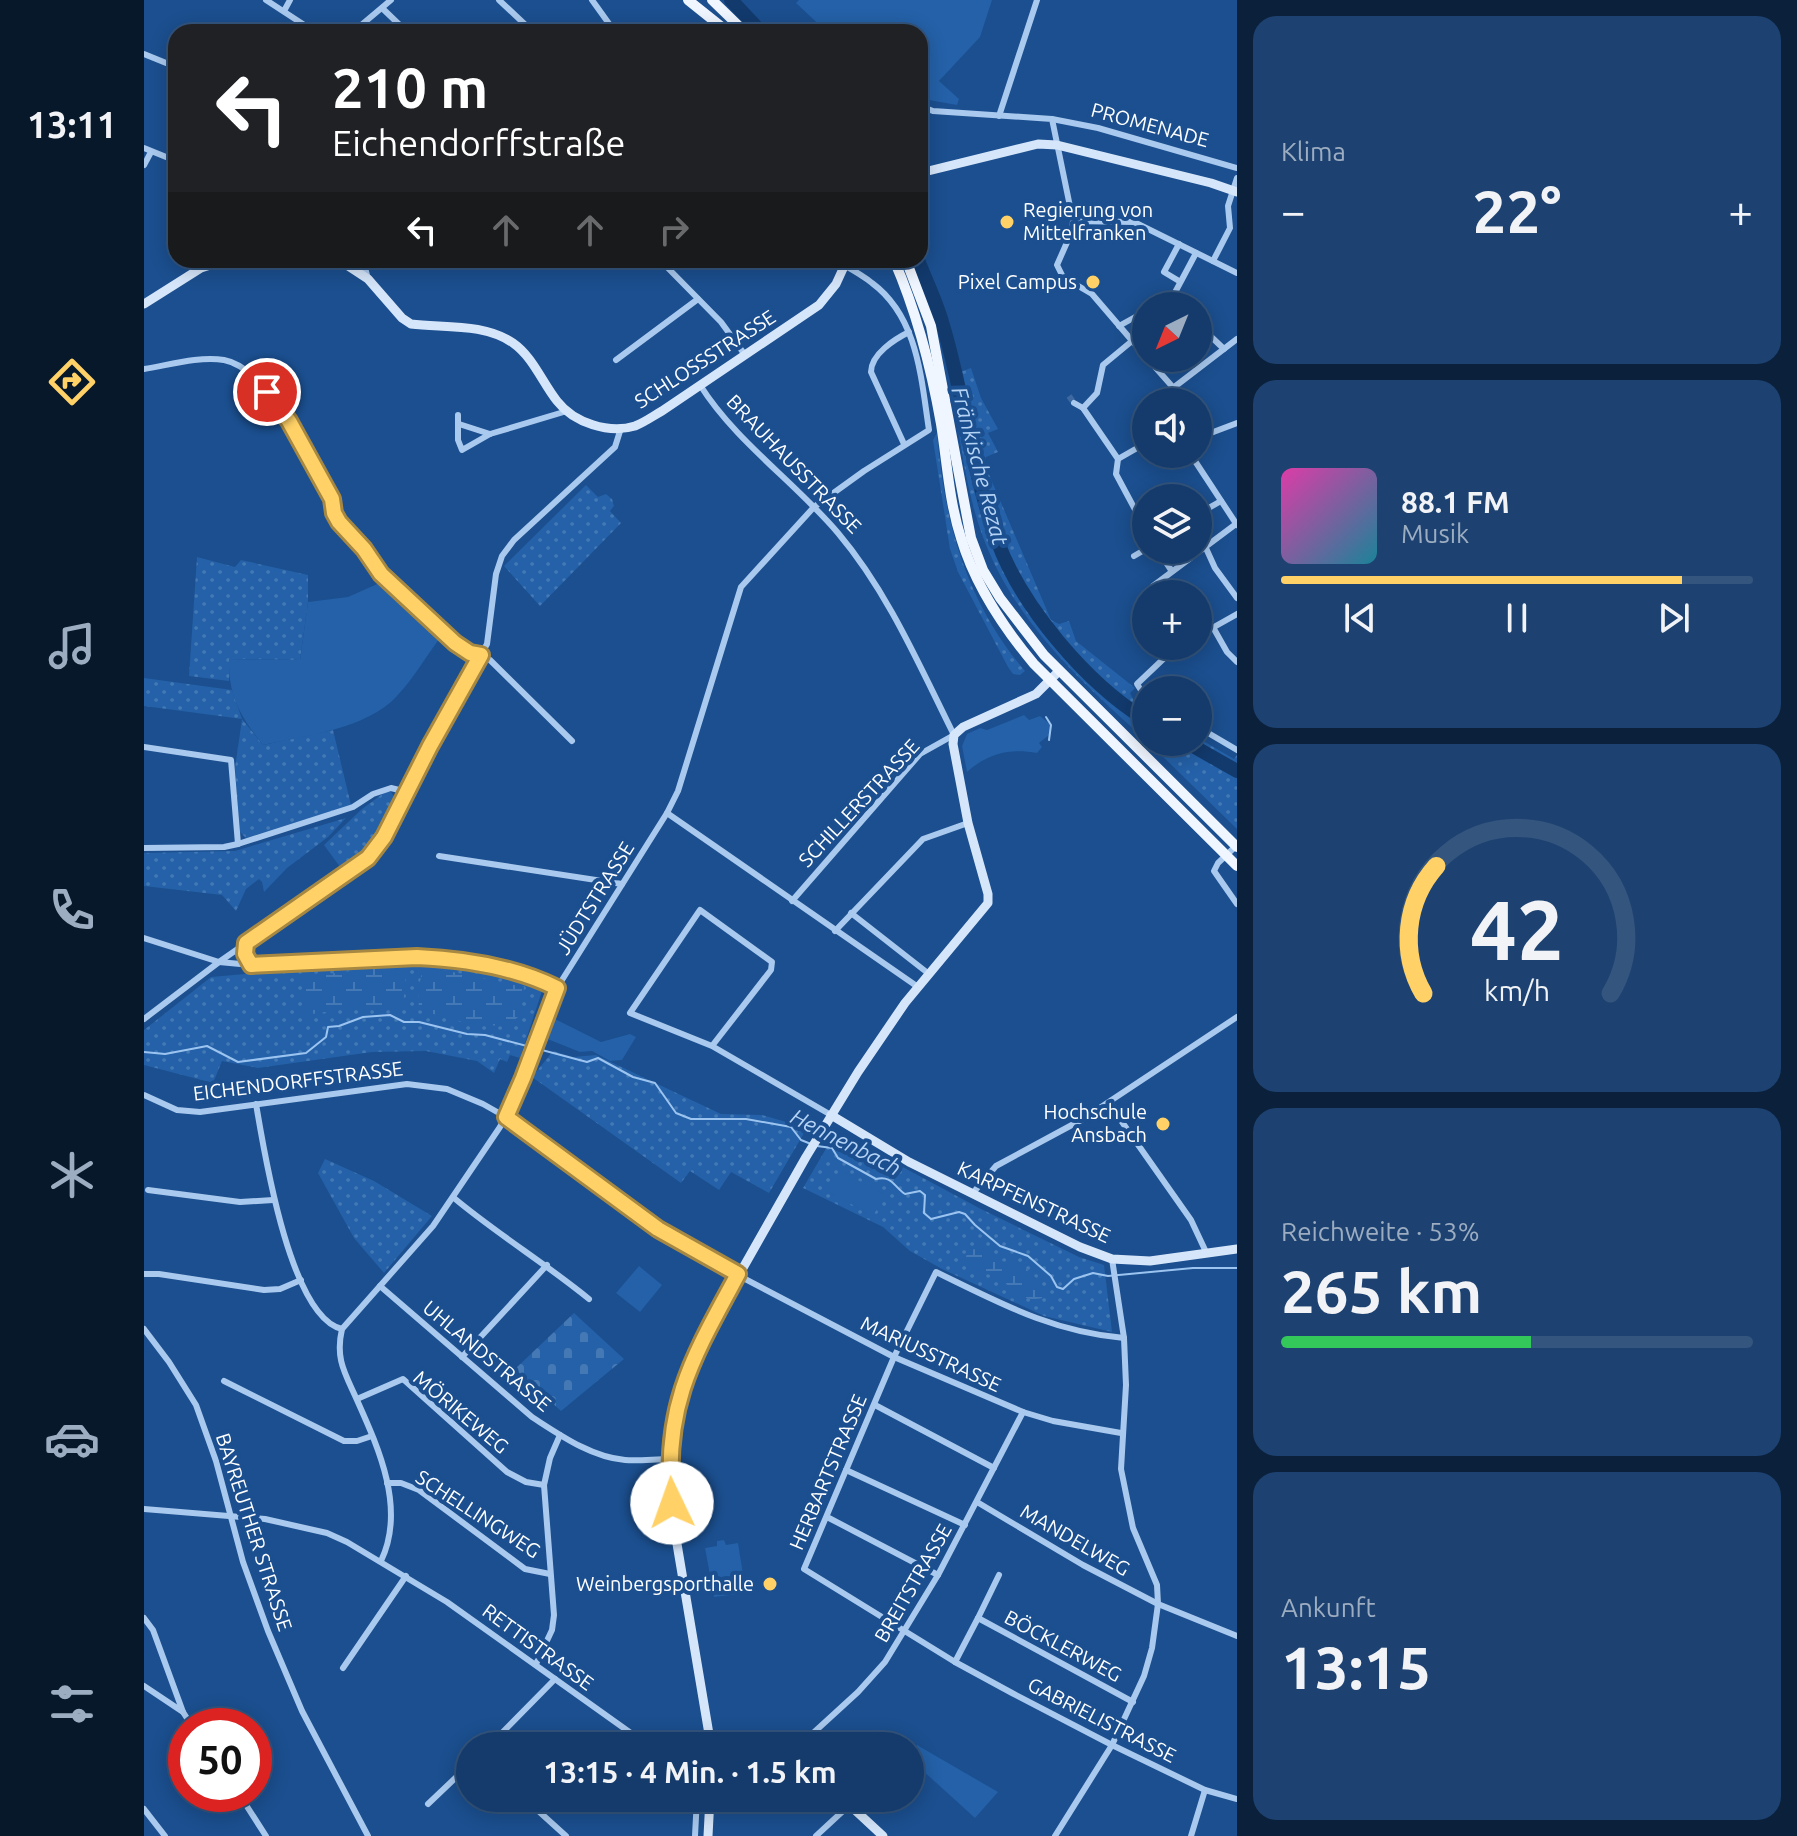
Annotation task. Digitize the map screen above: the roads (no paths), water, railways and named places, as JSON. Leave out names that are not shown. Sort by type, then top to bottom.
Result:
[{"type":"main road","points":[[688,0],[718,24]]},
{"type":"main road","points":[[712,0],[737,24]]},
{"type":"main road","name":"PROMENADE","points":[[928,171],[1038,144],[1057,145],[1235,191]]},
{"type":"main road","points":[[144,304],[201,268]]},
{"type":"main road","points":[[351,268],[368,279],[411,324],[475,329],[499,335],[514,343],[527,355],[557,402],[567,411],[592,425],[621,428]]},
{"type":"main road","name":"SCHLOSSSTRASSE","points":[[621,428],[639,424],[828,297],[840,268]]},
{"type":"main road","points":[[897,268],[912,302],[928,359],[952,505],[969,560],[996,613],[1050,681],[1237,866]]},
{"type":"main road","points":[[909,268],[931,326],[971,538],[983,570],[1019,626],[1059,671],[1236,847]]},
{"type":"main road","points":[[954,735],[963,727],[1036,694],[1059,671]]},
{"type":"main road","name":"BRAUHAUSSTRASSE","points":[[709,1732],[676,1538],[670,1459],[673,1424],[689,1369],[738,1274],[831,1115],[885,1030],[988,903],[968,823],[953,744],[954,735]]},
{"type":"main road","name":"KARPFENSTRASSE","points":[[831,1115],[909,1162],[1080,1247],[1112,1259],[1150,1261],[1237,1249]]},
{"type":"main road","points":[[708,1836],[709,1812]]},
{"type":"main road","points":[[861,1812],[883,1836]]},
{"type":"street","points":[[266,0],[303,24]]},
{"type":"street","points":[[284,11],[290,0]]},
{"type":"street","points":[[363,24],[391,0]]},
{"type":"street","points":[[499,0],[524,24]]},
{"type":"street","points":[[592,0],[609,24]]},
{"type":"street","points":[[999,116],[1037,0]]},
{"type":"street","points":[[382,8],[399,24]]},
{"type":"street","points":[[144,54],[168,64]]},
{"type":"street","name":"PROMENADE","points":[[928,109],[1052,119],[1098,128],[1237,168]]},
{"type":"street","points":[[1052,119],[1073,221],[1072,231],[1057,265],[1061,274],[1092,294],[1132,341],[1103,365],[1097,393],[1083,408]]},
{"type":"street","points":[[144,165],[148,150],[168,158]]},
{"type":"street","points":[[1213,261],[1230,228],[1228,206],[1237,178]]},
{"type":"street","points":[[1073,221],[1134,222],[1237,273]]},
{"type":"street","points":[[1179,244],[1164,272],[1179,281]]},
{"type":"street","points":[[1174,292],[1196,253]]},
{"type":"street","points":[[365,268],[368,279]]},
{"type":"street","points":[[668,268],[721,322],[745,355]]},
{"type":"street","points":[[851,268],[874,284],[893,305],[909,332],[877,355],[871,364],[871,372],[904,444]]},
{"type":"street","points":[[616,360],[698,299]]},
{"type":"street","points":[[1119,326],[1132,319]]},
{"type":"street","name":"JÜDTSTRASSE","points":[[342,1329],[433,1226],[506,1117],[557,988],[678,791],[741,587],[814,507],[929,430],[920,372],[909,332]]},
{"type":"street","points":[[1212,338],[1224,349]]},
{"type":"street","points":[[1159,372],[1173,388],[1237,339]]},
{"type":"street","points":[[144,369],[224,360],[252,374],[289,421],[332,499],[339,522],[364,549],[381,574],[455,643],[470,653],[490,660],[572,741]]},
{"type":"street","name":"BRAUHAUSSTRASSE","points":[[700,385],[724,417],[814,507],[857,557],[881,596],[954,735]]},
{"type":"street","points":[[1074,403],[1083,408],[1118,459],[1116,474],[1132,504]]},
{"type":"street","points":[[458,415],[458,440],[462,450],[490,434],[567,411]]},
{"type":"street","points":[[1212,432],[1237,423]]},
{"type":"street","points":[[459,424],[490,434]]},
{"type":"street","name":"SCHLOSSSTRASSE","points":[[144,1019],[219,962],[368,858],[384,837],[487,644],[496,574],[502,556],[514,540],[615,447],[621,428]]},
{"type":"street","points":[[1118,459],[1132,451]]},
{"type":"street","points":[[1203,468],[1236,524],[1212,542]]},
{"type":"street","points":[[1212,506],[1221,501]]},
{"type":"street","points":[[1212,561],[1237,598]]},
{"type":"street","points":[[1167,564],[1171,570]]},
{"type":"street","points":[[1160,580],[1181,564]]},
{"type":"street","points":[[1237,614],[1214,629],[1227,652],[1237,662]]},
{"type":"street","points":[[1145,676],[1162,660]]},
{"type":"street","name":"SCHILLERSTRASSE","points":[[792,901],[920,754],[954,735]]},
{"type":"street","points":[[1212,735],[1237,750]]},
{"type":"street","points":[[144,747],[231,760],[238,844]]},
{"type":"street","points":[[144,848],[224,847],[353,807],[373,794],[391,788],[407,792]]},
{"type":"street","points":[[667,813],[918,987]]},
{"type":"street","points":[[835,931],[923,839],[968,823]]},
{"type":"street","points":[[1236,847],[1214,871],[1237,904]]},
{"type":"street","points":[[439,856],[622,884]]},
{"type":"street","points":[[712,1046],[771,970],[772,962],[700,910],[630,1013],[712,1046],[831,1115]]},
{"type":"street","points":[[851,913],[929,974]]},
{"type":"street","points":[[144,938],[219,962],[251,965],[442,958],[520,973],[557,988]]},
{"type":"street","points":[[246,943],[245,954],[251,965]]},
{"type":"street","points":[[972,1194],[996,1166],[1111,1102],[1237,1017]]},
{"type":"street","name":"EICHENDORFFSTRASSE","points":[[144,1095],[177,1110],[200,1112],[414,1084],[462,1093],[506,1117],[658,1229],[738,1274]]},
{"type":"street","points":[[1111,1102],[1191,1220],[1206,1252]]},
{"type":"street","points":[[256,1104],[273,1200],[301,1280],[316,1311],[332,1327],[342,1329],[338,1346],[341,1366],[372,1436],[387,1483],[393,1516],[389,1545],[381,1561]]},
{"type":"street","points":[[148,1190],[240,1202],[273,1200]]},
{"type":"street","points":[[454,1198],[589,1299]]},
{"type":"street","points":[[1055,1836],[1112,1745],[1133,1702],[1152,1648],[1158,1604],[1157,1585],[1143,1556],[1127,1506],[1121,1469],[1126,1385],[1124,1338],[1112,1259]]},
{"type":"street","points":[[462,1357],[547,1265]]},
{"type":"street","name":"HERBARTSTRASSE","points":[[955,1662],[804,1569],[894,1357],[936,1272],[1046,1324],[1102,1337],[1124,1338]]},
{"type":"street","points":[[144,1274],[264,1290],[280,1289],[301,1280]]},
{"type":"street","name":"MARIUSSTRASSE","points":[[738,1274],[894,1357],[1023,1412],[1053,1421],[1121,1433]]},
{"type":"street","name":"UHLANDSTRASSE","points":[[380,1286],[532,1417],[560,1435],[582,1447],[623,1460],[670,1459]]},
{"type":"street","name":"BAYREUTHER STRASSE","points":[[144,1329],[196,1405],[268,1631],[302,1711],[368,1836]]},
{"type":"street","name":"MÖRIKEWEG","points":[[357,1399],[403,1379],[507,1472],[526,1482],[544,1485]]},
{"type":"street","points":[[224,1381],[344,1441],[372,1436]]},
{"type":"street","points":[[875,1405],[994,1468]]},
{"type":"street","name":"BREITSTRASSE","points":[[814,1732],[885,1662],[938,1575],[1023,1412]]},
{"type":"street","points":[[536,1664],[552,1630],[554,1615],[544,1485],[550,1458],[560,1435]]},
{"type":"street","points":[[846,1470],[965,1525]]},
{"type":"street","name":"SCHELLINGWEG","points":[[387,1483],[401,1483],[419,1490],[525,1569],[550,1574]]},
{"type":"street","name":"MANDELWEG","points":[[977,1502],[1083,1565],[1158,1604],[1237,1636]]},
{"type":"street","name":"RETTISTRASSE","points":[[144,1509],[275,1521],[327,1533],[406,1576],[629,1732]]},
{"type":"street","points":[[827,1517],[938,1575]]},
{"type":"street","name":"BÖCKLERWEG","points":[[955,1662],[999,1575]]},
{"type":"street","points":[[343,1668],[406,1576]]},
{"type":"street","points":[[144,1618],[153,1630],[182,1708]]},
{"type":"street","name":"BÖCKLERWEG","points":[[978,1618],[1133,1702]]},
{"type":"street","name":"GABRIELISTRASSE","points":[[955,1662],[1112,1745],[1205,1790],[1237,1799]]},
{"type":"street","points":[[503,1732],[555,1679]]},
{"type":"street","points":[[144,1686],[177,1708]]},
{"type":"street","points":[[428,1804],[456,1777]]},
{"type":"street","points":[[1191,1836],[1205,1790]]},
{"type":"street","points":[[144,1809],[165,1836]]},
{"type":"street","points":[[251,1812],[266,1836]]},
{"type":"street","points":[[539,1812],[566,1836]]},
{"type":"street","points":[[695,1836],[696,1812]]},
{"type":"street","points":[[816,1836],[839,1812]]},
{"type":"waterway","name":"Fränkische Rezat","points":[[731,0],[754,24]]},
{"type":"waterway","name":"Fränkische Rezat","points":[[921,268],[942,322],[988,513],[1008,565],[1022,591],[1058,641],[1101,686],[1132,710]]},
{"type":"waterway","points":[[1046,717],[1051,725],[1049,740]]},
{"type":"waterway","name":"Fränkische Rezat","points":[[1211,756],[1237,771]]},
{"type":"waterway","name":"Hennenbach","points":[[144,1052],[165,1054],[207,1046],[238,1062],[306,1053],[326,1037],[328,1027],[363,1017],[390,1015],[404,1022],[485,1035],[587,1062],[598,1058],[633,1077],[655,1083],[676,1113],[691,1119],[746,1119],[791,1127],[801,1140],[811,1144]]},
{"type":"waterway","name":"Hennenbach","points":[[817,1146],[832,1148],[838,1158],[876,1179],[889,1180],[905,1194],[920,1191],[925,1195],[924,1213],[931,1219],[959,1212],[965,1214],[1000,1246],[1028,1256],[1051,1276],[1057,1287],[1063,1289],[1074,1279],[1093,1273],[1108,1276],[1193,1268],[1237,1268]]},
{"type":"tunnel","points":[[1069,396],[1074,403]]},
{"type":"place","name":"Regierung von Mittelfranken","points":[[1007,222]]},
{"type":"place","name":"Pixel Campus","points":[[1093,282]]},
{"type":"place","name":"Hochschule Ansbach","points":[[1163,1124]]},
{"type":"place","name":"Weinbergsporthalle","points":[[770,1584]]}]
